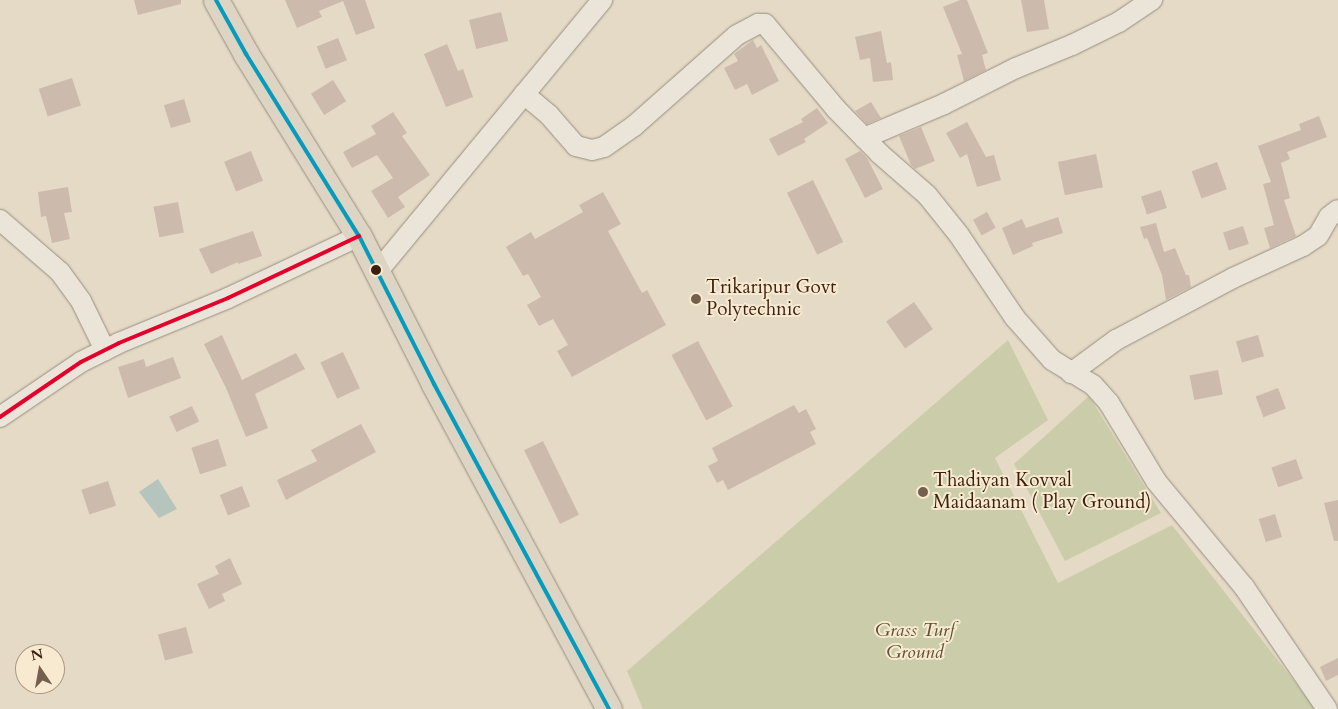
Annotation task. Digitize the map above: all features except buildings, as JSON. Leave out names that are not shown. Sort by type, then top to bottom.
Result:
[{"type":"main road","points":[[216,0],[246,54],[359,236],[434,384],[609,709]]},
{"type":"street","points":[[378,272],[602,0]]},
{"type":"street","points":[[864,138],[944,104],[1016,68],[1072,45],[1119,22],[1152,0]]},
{"type":"street","points":[[524,94],[549,115],[576,146],[592,150],[604,146],[634,126],[737,35],[758,24],[765,24],[836,109],[864,138],[927,195],[959,235],[1015,318],[1052,360],[1093,385],[1109,402],[1156,481],[1244,587],[1327,709]]},
{"type":"street","points":[[1071,373],[1116,340],[1234,278],[1302,246],[1318,236],[1329,217],[1338,210]]},
{"type":"street","points":[[0,220],[60,272],[81,301],[105,350]]},
{"type":"street","points":[[0,417],[81,362],[182,315],[228,298],[359,236]]},
{"type":"green space","name":"Thadiyan Kovval Maidaanam ( Play Ground)","points":[[1008,340],[1048,420],[995,458],[1058,583],[1172,525],[1316,709],[643,709],[627,671]]},
{"type":"green space","points":[[1089,396],[1161,513],[1065,561],[1014,464]]},
{"type":"shaded area","points":[[158,479],[177,509],[159,518],[139,492]]},
{"type":"transit line","points":[[216,0],[246,54],[359,236],[434,384],[609,709]]},
{"type":"transit line","points":[[0,417],[81,362],[119,343],[228,298],[359,236]]},
{"type":"place","name":"Trikaripur Govt Polytechnic","points":[[696,299]]},
{"type":"place","name":"Thadiyan Kovval Maidaanam ( Play Ground)","points":[[923,492]]},
{"type":"park label","name":"Grass Turf Ground","points":[[915,642]]}]
